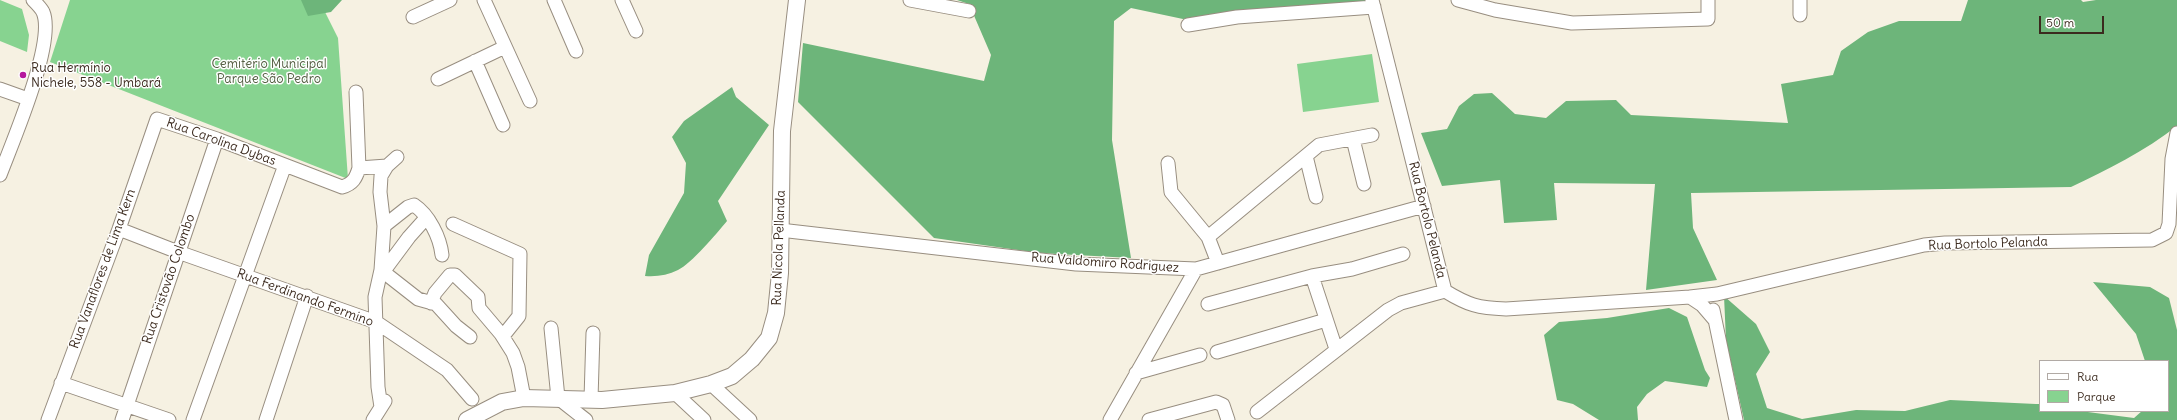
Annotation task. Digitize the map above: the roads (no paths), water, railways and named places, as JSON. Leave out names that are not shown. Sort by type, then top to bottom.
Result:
[{"type":"main road","name":"Rua Nicola Pellanda","points":[[470,419],[502,402],[524,398],[591,399],[675,393],[712,384],[732,376],[752,359],[769,338],[776,313],[780,273],[782,131],[797,0]]},
{"type":"street","points":[[0,175],[39,69],[45,39],[43,12],[33,0]]},
{"type":"street","points":[[413,17],[450,0]]},
{"type":"street","points":[[484,0],[530,101]]},
{"type":"street","points":[[554,0],[576,51]]},
{"type":"street","points":[[622,0],[636,31]]},
{"type":"street","points":[[910,0],[969,11]]},
{"type":"street","points":[[1458,0],[1495,10],[1572,23],[1708,20],[1708,0]]},
{"type":"street","points":[[1800,0],[1800,15]]},
{"type":"street","points":[[1188,25],[1237,17],[1373,3]]},
{"type":"street","name":"Rua Bortolo Pelanda","points":[[1373,3],[1445,291],[1460,300],[1480,308],[1506,309],[1717,294],[1938,244],[2152,240],[2166,233],[2170,224],[2172,159],[2177,133]]},
{"type":"street","points":[[438,79],[505,46]]},
{"type":"street","points":[[474,61],[503,126]]},
{"type":"street","points":[[0,89],[28,99]]},
{"type":"street","points":[[356,92],[359,168],[392,162],[381,176],[380,192],[384,226],[382,271],[375,297],[378,387],[383,404],[373,420]]},
{"type":"street","name":"Rua Carolina Dybas","points":[[157,119],[218,139],[342,187],[352,183],[359,168]]},
{"type":"street","name":"Rua Vanaflores de Lima Kern","points":[[48,420],[119,229],[157,119]]},
{"type":"street","points":[[1208,238],[1319,145],[1372,135]]},
{"type":"street","name":"Rua Cristovão Colombo","points":[[122,420],[178,252],[218,139]]},
{"type":"street","points":[[1353,139],[1364,184]]},
{"type":"street","points":[[1306,156],[1316,197]]},
{"type":"street","points":[[1168,163],[1171,192],[1208,238],[1218,263]]},
{"type":"street","points":[[193,420],[243,276],[285,165]]},
{"type":"street","points":[[384,226],[408,206],[414,205],[436,232],[442,255]]},
{"type":"street","name":"Rua Valdomiro Rodriguez","points":[[780,230],[1076,264],[1196,269],[1424,206]]},
{"type":"street","points":[[382,271],[426,218]]},
{"type":"street","points":[[453,224],[520,254],[518,316],[503,336]]},
{"type":"street","name":"Rua Ferdinando Fermino","points":[[119,229],[243,276],[307,296],[376,322],[447,370],[472,399]]},
{"type":"street","points":[[1208,304],[1312,276],[1352,269],[1403,254]]},
{"type":"street","points":[[1110,420],[1196,269]]},
{"type":"street","points":[[382,271],[418,299],[436,304],[456,326],[470,337]]},
{"type":"street","points":[[431,303],[435,293],[450,275],[455,275],[474,292],[478,297],[479,308],[503,336],[513,353],[518,367],[524,398]]},
{"type":"street","points":[[1312,276],[1336,349]]},
{"type":"street","points":[[1257,412],[1336,349],[1395,306],[1445,291]]},
{"type":"street","points":[[1717,294],[1714,300],[1714,319],[1736,420]]},
{"type":"street","points":[[266,420],[307,296]]},
{"type":"street","points":[[1690,297],[1702,305],[1714,319]]},
{"type":"street","points":[[1217,352],[1326,320]]},
{"type":"street","points":[[551,328],[558,398],[586,420]]},
{"type":"street","points":[[591,399],[593,333]]},
{"type":"street","points":[[1136,373],[1200,355]]},
{"type":"street","points":[[61,383],[169,420]]},
{"type":"street","points":[[712,384],[750,420]]},
{"type":"street","points":[[675,393],[704,420]]},
{"type":"street","points":[[1149,420],[1216,402],[1223,406],[1228,420]]},
{"type":"place","name":"Rua Hermínio Nichele, 558 - Umbará","points":[[23,75]]},
{"type":"park label","name":"Cemitério Municipal Parque São Pedro","points":[[269,72]]}]
